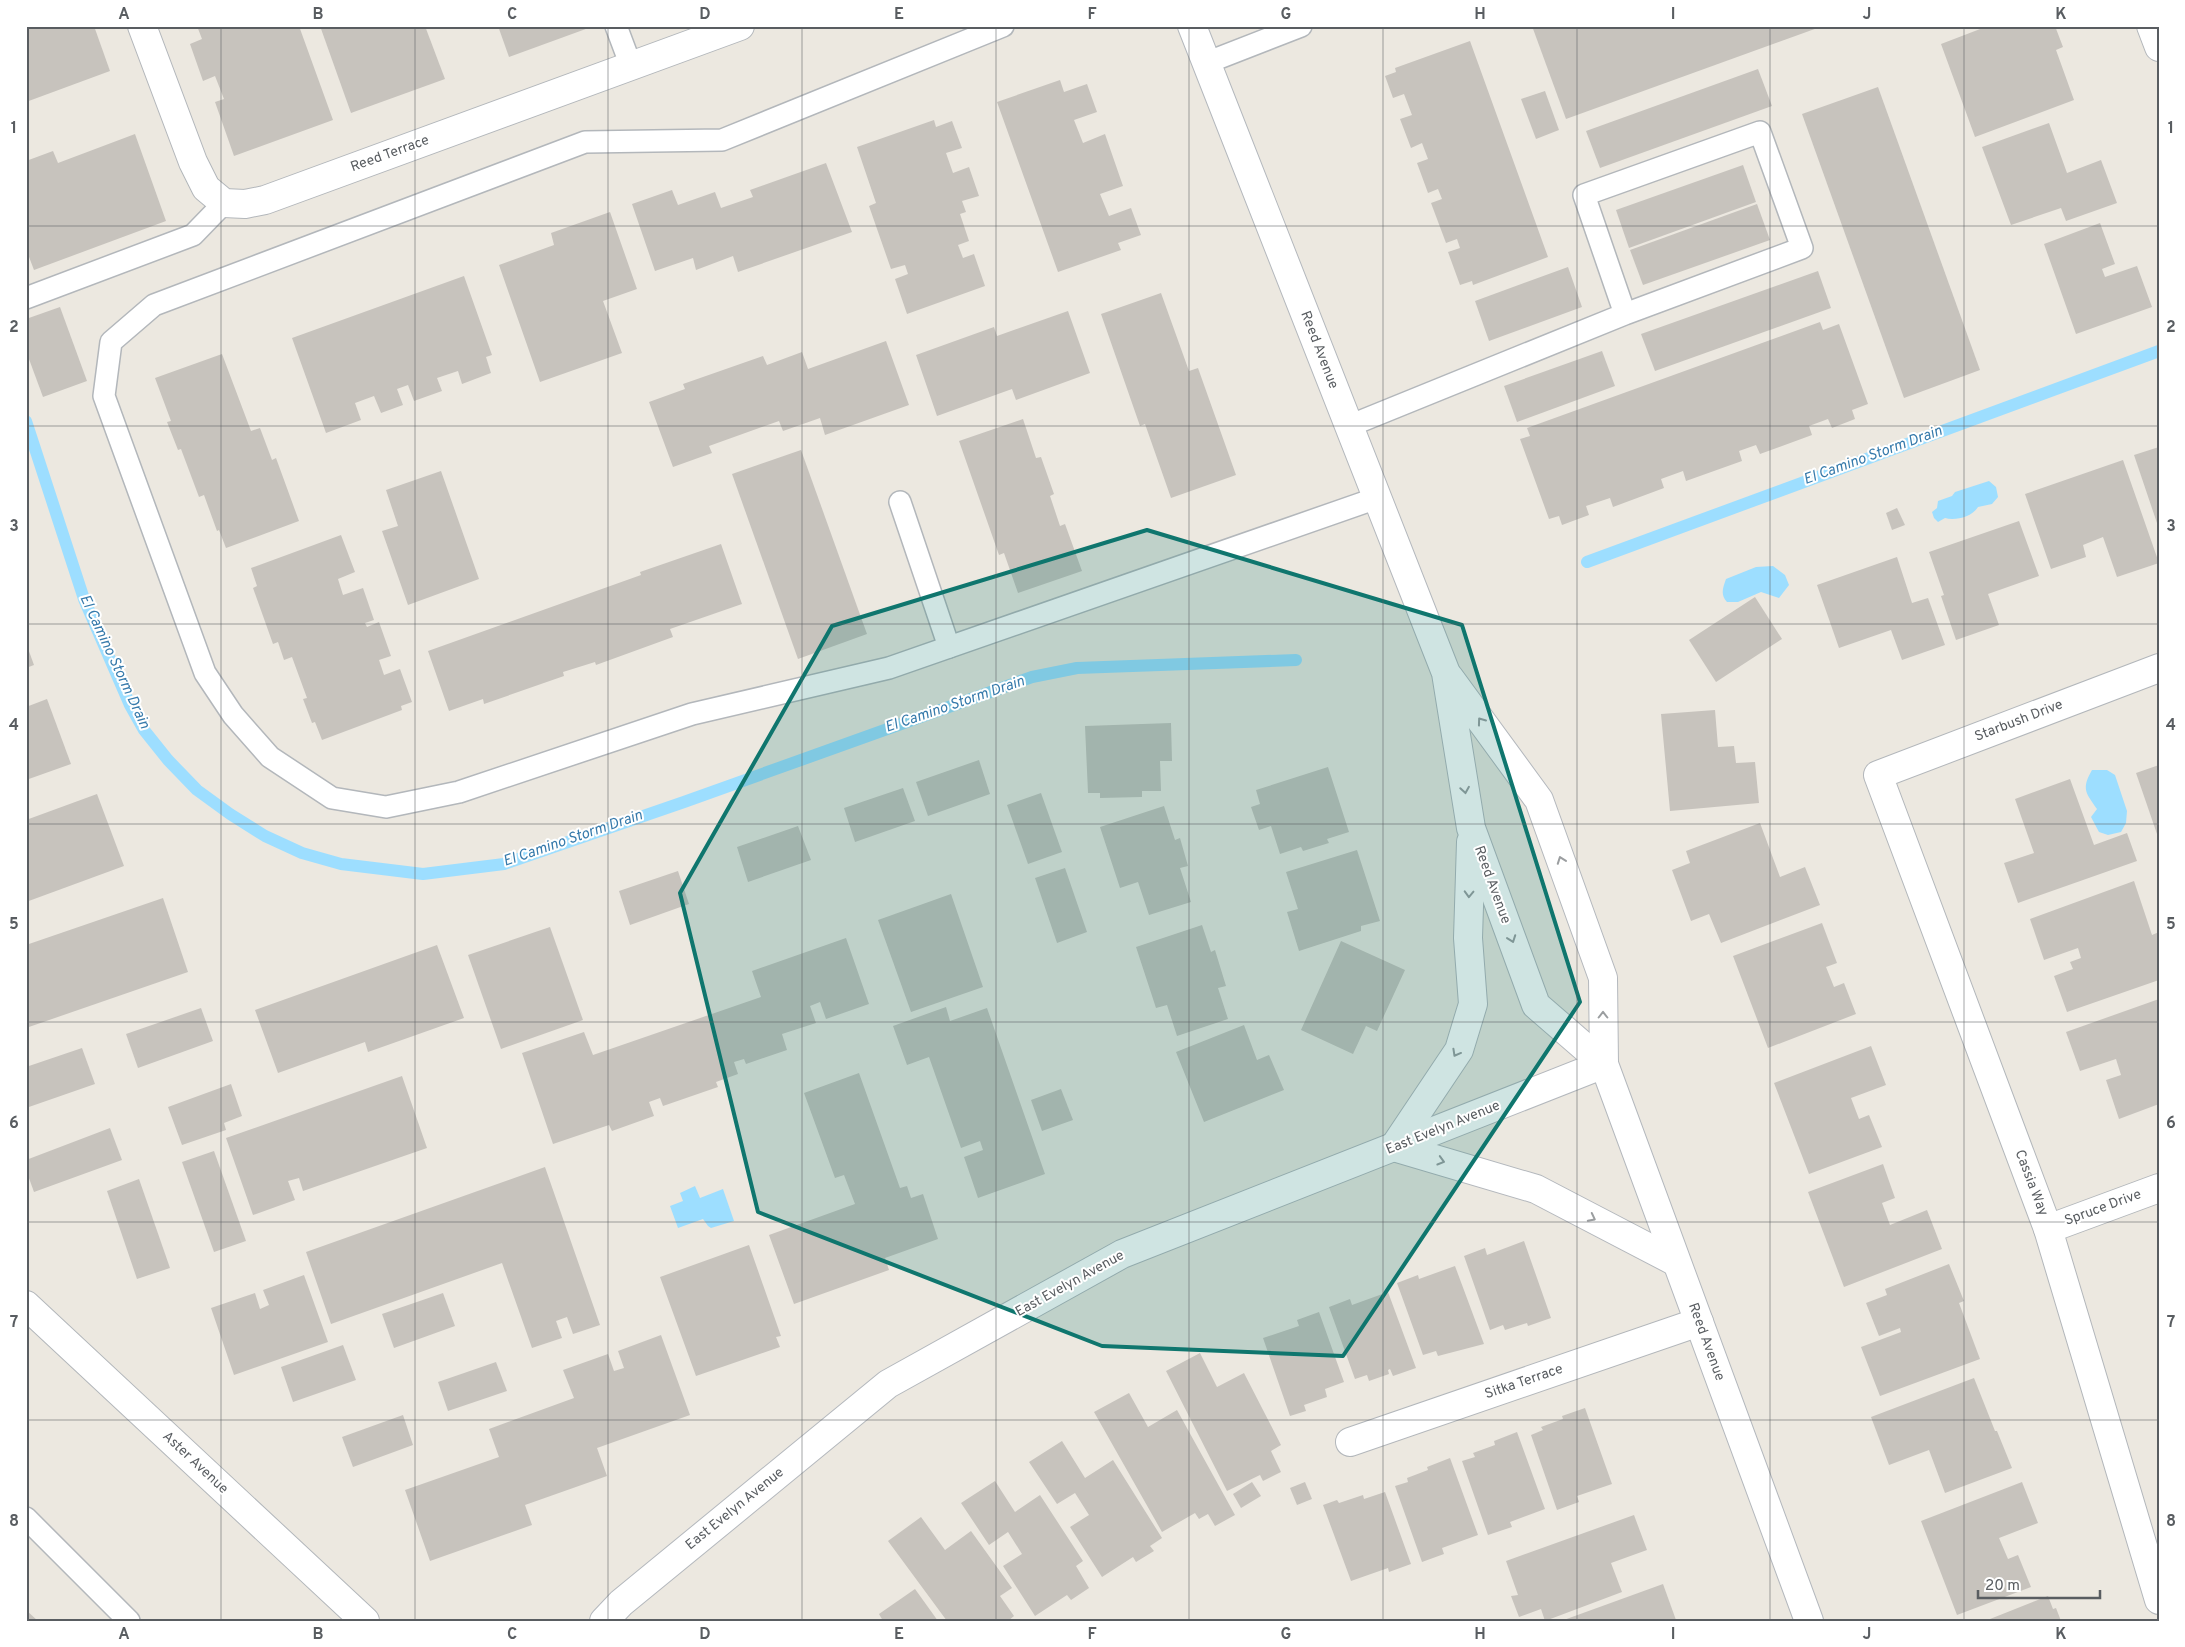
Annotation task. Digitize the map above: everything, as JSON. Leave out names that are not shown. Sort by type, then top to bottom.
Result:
[{"type":"main road","points":[[142,26],[193,162],[206,188],[224,203]]},
{"type":"main road","name":"Reed Terrace","points":[[224,203],[245,204],[265,200],[740,26]]},
{"type":"main road","name":"Reed Avenue","points":[[1192,26],[1446,673],[1471,828],[1536,1005],[1604,1064]]},
{"type":"main road","points":[[2151,26],[2159,47]]},
{"type":"main road","name":"Starbush Drive","points":[[1878,775],[2159,668]]},
{"type":"main road","name":"Reed Avenue","points":[[1446,673],[1538,800],[1603,978],[1604,1064],[1809,1621]]},
{"type":"main road","name":"Cassia Way","points":[[1878,775],[2048,1229],[2159,1600]]},
{"type":"main road","points":[[1471,828],[1468,938],[1473,1004],[1459,1050],[1394,1147],[1536,1188],[1676,1262]]},
{"type":"main road","name":"East Evelyn Avenue","points":[[604,1621],[621,1603],[888,1384],[1122,1254],[1604,1064]]},
{"type":"main road","name":"Spruce Drive","points":[[2048,1229],[2159,1188]]},
{"type":"main road","name":"Aster Avenue","points":[[26,1305],[365,1621]]},
{"type":"main road","name":"Sitka Terrace","points":[[1350,1442],[1699,1322]]},
{"type":"lane","points":[[616,26],[631,66]]},
{"type":"lane","points":[[1003,26],[722,140],[585,142],[154,305],[111,342],[104,396],[205,673],[233,715],[270,756],[332,798],[386,807],[459,792],[692,714],[889,668],[1377,498]]},
{"type":"lane","points":[[1206,63],[1301,26]]},
{"type":"lane","points":[[1349,426],[1625,314],[1802,248],[1760,132],[1584,195],[1625,314]]},
{"type":"lane","points":[[26,298],[193,235],[224,203]]},
{"type":"lane","points":[[900,502],[949,647]]},
{"type":"lane","points":[[26,1518],[129,1621]]},
{"type":"highlighted area","points":[[1147,530],[1462,625],[1580,1002],[1343,1356],[1102,1346],[758,1212],[680,893],[832,626]]},
{"type":"water","points":[[1989,481],[1996,487],[1998,497],[1992,504],[1978,507],[1972,513],[1963,517],[1945,518],[1938,522],[1934,518],[1932,512],[1937,508],[1938,501],[1952,496],[1955,492]]},
{"type":"water","points":[[1773,566],[1785,575],[1789,585],[1779,598],[1761,592],[1738,602],[1727,602],[1723,596],[1726,579],[1756,567]]},
{"type":"water","points":[[2092,770],[2107,770],[2115,775],[2127,811],[2126,823],[2121,832],[2108,835],[2099,832],[2091,817],[2097,809],[2086,791],[2087,782]]},
{"type":"water","points":[[695,1186],[700,1198],[723,1189],[734,1221],[711,1228],[703,1219],[678,1228],[670,1206],[683,1201],[680,1193]]},
{"type":"building","points":[[26,26],[94,26],[110,71],[26,102]]},
{"type":"building","points":[[197,26],[299,26],[333,120],[234,156],[215,102],[224,99],[215,76],[203,81],[190,44],[202,39]]},
{"type":"building","points":[[320,26],[425,26],[445,79],[351,113]]},
{"type":"building","points":[[498,26],[594,26],[509,57]]},
{"type":"building","points":[[1532,26],[1823,26],[1566,119]]},
{"type":"building","points":[[1988,26],[2055,26],[2063,47],[2056,50],[2074,100],[1975,137],[1941,44]]},
{"type":"building","points":[[1470,41],[1548,257],[1473,285],[1472,281],[1460,285],[1448,252],[1460,248],[1457,239],[1446,243],[1431,203],[1442,199],[1438,189],[1428,193],[1417,163],[1428,159],[1422,143],[1411,148],[1400,119],[1412,115],[1404,94],[1393,98],[1385,76],[1396,72],[1395,68]]},
{"type":"building","points":[[1758,69],[1772,106],[1600,168],[1586,131]]},
{"type":"building","points":[[1060,80],[1064,92],[1087,84],[1097,112],[1074,120],[1083,143],[1105,134],[1123,186],[1100,194],[1109,216],[1131,208],[1141,235],[1118,243],[1121,250],[1058,272],[997,102]]},
{"type":"building","points":[[1878,87],[1980,370],[1904,398],[1802,114]]},
{"type":"building","points":[[1545,91],[1559,130],[1536,139],[1521,99]]},
{"type":"building","points":[[934,120],[936,127],[952,121],[962,148],[946,153],[953,173],[969,167],[979,196],[962,201],[966,212],[960,214],[969,241],[958,245],[963,258],[974,254],[985,286],[907,314],[895,279],[908,274],[905,265],[891,269],[869,206],[876,203],[857,147]]},
{"type":"building","points":[[2049,123],[2067,173],[2101,160],[2117,203],[2066,221],[2061,208],[2011,225],[1982,147]]},
{"type":"building","points":[[135,134],[166,221],[34,270],[26,249],[26,161],[53,151],[58,163]]},
{"type":"building","points":[[826,163],[852,232],[738,272],[733,256],[696,270],[693,258],[655,271],[632,204],[672,190],[678,205],[715,192],[721,208],[753,197],[750,190]]},
{"type":"building","points":[[1743,165],[1756,202],[1629,248],[1616,210]]},
{"type":"building","points":[[1757,204],[1770,240],[1643,285],[1630,250]]},
{"type":"building","points":[[610,212],[637,289],[603,301],[622,353],[540,382],[499,265],[554,245],[551,233]]},
{"type":"building","points":[[2100,223],[2115,264],[2102,269],[2105,277],[2137,266],[2152,307],[2076,334],[2044,244]]},
{"type":"building","points":[[1568,267],[1582,307],[1489,341],[1475,301]]},
{"type":"building","points":[[1818,271],[1831,308],[1655,371],[1641,334]]},
{"type":"building","points":[[464,276],[492,355],[486,357],[491,373],[462,384],[458,371],[437,378],[442,391],[414,401],[408,385],[397,389],[403,405],[381,413],[374,396],[355,403],[361,420],[326,433],[292,338]]},
{"type":"building","points":[[1161,293],[1189,371],[1198,368],[1236,475],[1171,498],[1145,424],[1140,426],[1101,314]]},
{"type":"building","points":[[60,307],[87,381],[43,397],[26,351],[26,319]]},
{"type":"building","points":[[1068,311],[1090,373],[1016,400],[1012,389],[937,416],[916,355],[994,327],[997,336]]},
{"type":"building","points":[[1820,322],[1823,330],[1839,324],[1868,404],[1852,410],[1855,419],[1832,428],[1828,419],[1809,426],[1812,435],[1760,454],[1756,445],[1739,451],[1742,461],[1686,481],[1683,471],[1661,479],[1664,488],[1613,507],[1610,498],[1586,506],[1589,515],[1562,525],[1559,516],[1549,519],[1520,439],[1530,436],[1527,428]]},
{"type":"building","points":[[886,341],[909,405],[825,435],[820,418],[783,431],[779,421],[709,446],[712,453],[673,467],[649,402],[685,389],[683,384],[763,356],[767,365],[802,352],[808,369]]},
{"type":"building","points":[[1602,351],[1615,386],[1517,422],[1504,386]]},
{"type":"building","points":[[222,354],[251,431],[260,428],[272,460],[276,458],[299,521],[226,548],[219,530],[217,531],[204,495],[199,497],[181,449],[178,450],[167,422],[171,421],[155,378]]},
{"type":"building","points":[[1023,419],[1036,458],[1041,457],[1054,494],[1050,496],[1060,526],[1065,524],[1082,571],[1018,593],[1004,553],[999,555],[959,441]]},
{"type":"building","points":[[2159,447],[2159,525],[2158,526],[2134,455]]},
{"type":"building","points":[[801,450],[867,634],[798,659],[732,474]]},
{"type":"building","points":[[2123,460],[2159,563],[2117,577],[2103,537],[2083,545],[2086,557],[2051,569],[2025,494]]},
{"type":"building","points":[[441,471],[479,579],[408,605],[382,531],[398,526],[386,490]]},
{"type":"building","points":[[1897,508],[1905,525],[1892,530],[1886,513]]},
{"type":"building","points":[[2019,521],[2039,576],[1988,594],[1999,625],[1956,640],[1941,596],[1944,595],[1929,552]]},
{"type":"building","points":[[341,535],[355,572],[338,579],[343,595],[363,588],[374,620],[365,623],[367,627],[379,622],[391,656],[379,660],[384,675],[400,669],[412,702],[401,706],[402,710],[322,740],[315,722],[312,723],[303,699],[307,698],[292,657],[284,660],[278,642],[273,644],[253,588],[257,586],[251,568]]},
{"type":"building","points":[[721,544],[742,604],[670,629],[673,637],[596,665],[595,662],[563,672],[564,676],[484,704],[483,699],[449,711],[428,651],[641,575],[640,572]]},
{"type":"building","points":[[1897,557],[1912,603],[1928,598],[1945,645],[1902,660],[1891,630],[1839,648],[1817,585]]},
{"type":"building","points":[[1755,597],[1782,639],[1716,682],[1689,640]]},
{"type":"building","points":[[26,643],[34,665],[26,668]]},
{"type":"building","points":[[47,699],[71,764],[26,780],[26,707]]},
{"type":"building","points":[[1715,710],[1718,747],[1734,746],[1736,763],[1755,762],[1759,803],[1670,811],[1661,714]]},
{"type":"building","points":[[1171,723],[1172,761],[1160,761],[1161,791],[1142,791],[1142,797],[1100,798],[1100,793],[1088,793],[1085,726]]},
{"type":"building","points":[[979,760],[990,794],[928,816],[916,782]]},
{"type":"building","points":[[2159,765],[2159,837],[2158,837],[2136,773]]},
{"type":"building","points":[[1328,767],[1349,832],[1327,839],[1329,843],[1303,851],[1301,847],[1280,854],[1271,826],[1259,830],[1251,807],[1260,804],[1256,790]]},
{"type":"building","points":[[2070,779],[2094,845],[2127,833],[2137,861],[2018,903],[2004,863],[2034,853],[2015,799]]},
{"type":"building","points":[[903,788],[915,821],[855,842],[844,808]]},
{"type":"building","points":[[1041,793],[1062,852],[1028,864],[1007,805]]},
{"type":"building","points":[[97,794],[124,866],[26,902],[26,820]]},
{"type":"building","points":[[1164,806],[1175,840],[1180,838],[1188,866],[1180,868],[1191,902],[1149,915],[1138,882],[1120,888],[1100,827]]},
{"type":"building","points":[[1760,823],[1780,877],[1805,867],[1820,905],[1721,943],[1709,914],[1691,921],[1672,870],[1690,863],[1686,851]]},
{"type":"building","points":[[798,826],[811,860],[748,882],[737,847]]},
{"type":"building","points":[[1357,850],[1380,921],[1361,926],[1361,931],[1299,951],[1287,912],[1298,909],[1286,872]]},
{"type":"building","points":[[1065,868],[1087,932],[1057,943],[1035,878]]},
{"type":"building","points":[[678,871],[689,904],[630,925],[619,891]]},
{"type":"building","points":[[2134,881],[2152,935],[2159,932],[2159,980],[2067,1012],[2054,976],[2073,969],[2070,962],[2081,958],[2078,948],[2044,960],[2030,919]]},
{"type":"building","points":[[951,894],[983,987],[911,1012],[878,920]]},
{"type":"building","points":[[163,898],[188,972],[26,1028],[26,945]]},
{"type":"building","points":[[1822,923],[1837,963],[1826,967],[1834,987],[1844,983],[1856,1014],[1768,1048],[1733,956]]},
{"type":"building","points":[[1202,925],[1211,952],[1215,950],[1226,986],[1218,988],[1228,1019],[1177,1036],[1167,1005],[1156,1008],[1136,947]]},
{"type":"building","points":[[550,927],[583,1020],[501,1049],[468,955]]},
{"type":"building","points":[[846,938],[869,1004],[826,1019],[820,1002],[810,1006],[816,1023],[782,1034],[787,1050],[746,1064],[744,1059],[734,1062],[738,1074],[716,1082],[718,1087],[663,1106],[660,1098],[649,1102],[654,1116],[612,1131],[609,1125],[553,1144],[522,1053],[584,1032],[593,1055],[761,997],[752,971]]},
{"type":"building","points":[[1341,941],[1405,970],[1377,1031],[1366,1026],[1353,1054],[1301,1030]]},
{"type":"building","points":[[437,945],[464,1018],[368,1052],[365,1042],[278,1073],[255,1010]]},
{"type":"building","points":[[2159,999],[2159,1104],[2119,1119],[2106,1080],[2121,1075],[2116,1059],[2080,1071],[2066,1032]]},
{"type":"building","points":[[946,1007],[950,1021],[987,1008],[1045,1174],[978,1198],[964,1157],[983,1150],[980,1141],[961,1148],[929,1057],[907,1065],[893,1026]]},
{"type":"building","points":[[201,1008],[213,1041],[138,1068],[126,1034]]},
{"type":"building","points":[[1244,1025],[1257,1060],[1269,1055],[1284,1090],[1204,1122],[1176,1052]]},
{"type":"building","points":[[1871,1046],[1886,1085],[1851,1098],[1859,1119],[1869,1115],[1882,1147],[1809,1174],[1774,1083]]},
{"type":"building","points":[[82,1048],[95,1084],[26,1108],[26,1067]]},
{"type":"building","points":[[859,1073],[900,1188],[907,1186],[911,1198],[923,1194],[938,1239],[885,1258],[889,1270],[794,1304],[769,1235],[855,1204],[844,1175],[835,1178],[804,1093]]},
{"type":"building","points":[[402,1076],[427,1148],[303,1191],[299,1178],[288,1181],[295,1200],[253,1215],[226,1138]]},
{"type":"building","points":[[231,1084],[242,1116],[224,1123],[226,1130],[182,1145],[168,1107]]},
{"type":"building","points":[[1061,1089],[1073,1120],[1042,1131],[1031,1100]]},
{"type":"building","points":[[110,1128],[122,1160],[34,1192],[26,1170],[26,1160]]},
{"type":"building","points":[[214,1151],[246,1241],[214,1252],[182,1162]]},
{"type":"building","points":[[1883,1164],[1895,1198],[1882,1203],[1890,1225],[1927,1210],[1942,1249],[1844,1287],[1808,1192]]},
{"type":"building","points":[[545,1167],[600,1325],[573,1334],[567,1317],[556,1321],[562,1338],[532,1348],[502,1263],[331,1324],[306,1252]]},
{"type":"building","points":[[139,1179],[170,1268],[137,1279],[107,1191]]},
{"type":"building","points":[[1524,1241],[1551,1318],[1528,1326],[1527,1323],[1505,1330],[1503,1325],[1490,1330],[1464,1256],[1485,1248],[1487,1255]]},
{"type":"building","points":[[749,1245],[781,1336],[776,1337],[780,1347],[696,1376],[660,1277]]},
{"type":"building","points":[[1949,1264],[1964,1301],[1959,1303],[1980,1359],[1880,1396],[1861,1347],[1901,1332],[1900,1328],[1879,1336],[1866,1303],[1887,1295],[1885,1289]]},
{"type":"building","points":[[1455,1266],[1484,1344],[1438,1356],[1436,1351],[1423,1355],[1397,1283],[1418,1275],[1419,1279]]},
{"type":"building","points":[[304,1275],[328,1342],[234,1375],[211,1308],[255,1293],[260,1309],[269,1305],[263,1290]]},
{"type":"building","points":[[1388,1292],[1416,1368],[1393,1376],[1390,1369],[1388,1370],[1389,1374],[1369,1381],[1367,1375],[1355,1379],[1329,1307],[1350,1299],[1352,1305]]},
{"type":"building","points":[[443,1293],[455,1326],[394,1348],[382,1314]]},
{"type":"building","points":[[1319,1312],[1344,1382],[1325,1389],[1327,1397],[1304,1405],[1306,1411],[1290,1416],[1263,1338],[1299,1326],[1297,1320]]},
{"type":"building","points":[[661,1335],[690,1415],[597,1448],[607,1476],[525,1505],[532,1525],[430,1561],[405,1490],[499,1457],[489,1429],[574,1398],[563,1370],[608,1354],[614,1371],[624,1368],[618,1351]]},
{"type":"building","points":[[343,1345],[356,1380],[293,1402],[281,1367]]},
{"type":"building","points":[[1200,1353],[1217,1387],[1244,1373],[1281,1445],[1271,1451],[1281,1472],[1263,1481],[1260,1475],[1227,1491],[1166,1371]]},
{"type":"building","points":[[496,1362],[507,1391],[448,1411],[438,1382]]},
{"type":"building","points":[[1974,1378],[2012,1468],[1945,1493],[1929,1450],[1889,1465],[1871,1417]]},
{"type":"building","points":[[1129,1393],[1148,1427],[1177,1410],[1235,1515],[1215,1526],[1208,1514],[1199,1519],[1195,1513],[1162,1532],[1094,1412]]},
{"type":"building","points":[[1585,1408],[1612,1484],[1577,1496],[1579,1502],[1557,1510],[1531,1435],[1543,1430],[1541,1427],[1563,1419],[1562,1416]]},
{"type":"building","points":[[403,1415],[413,1445],[353,1467],[342,1437]]},
{"type":"building","points":[[1517,1432],[1545,1509],[1510,1522],[1512,1527],[1488,1535],[1462,1461],[1475,1457],[1473,1453],[1495,1445],[1494,1441]]},
{"type":"building","points":[[1062,1441],[1085,1478],[1113,1460],[1162,1538],[1150,1546],[1154,1551],[1136,1562],[1133,1557],[1102,1577],[1070,1527],[1089,1515],[1075,1493],[1057,1504],[1029,1462]]},
{"type":"building","points":[[1450,1458],[1478,1535],[1442,1548],[1444,1554],[1422,1562],[1395,1486],[1408,1482],[1407,1478],[1428,1470],[1427,1467]]},
{"type":"building","points":[[995,1481],[1015,1512],[1040,1495],[1083,1561],[1076,1566],[1089,1588],[1071,1600],[1067,1595],[1035,1616],[1003,1566],[1022,1554],[1008,1532],[989,1545],[961,1503]]},
{"type":"building","points":[[1252,1482],[1261,1496],[1241,1508],[1233,1494]]},
{"type":"building","points":[[1305,1482],[1312,1499],[1297,1505],[1290,1488]]},
{"type":"building","points":[[2022,1482],[2038,1523],[1999,1538],[2008,1559],[2018,1555],[2031,1587],[1957,1615],[1921,1521]]},
{"type":"building","points":[[1385,1492],[1411,1564],[1389,1572],[1388,1568],[1351,1581],[1323,1505],[1337,1500],[1339,1503],[1363,1495],[1364,1499]]},
{"type":"building","points":[[1634,1515],[1647,1550],[1611,1563],[1622,1592],[1545,1621],[1541,1609],[1519,1617],[1511,1596],[1518,1595],[1506,1561]]},
{"type":"building","points":[[921,1517],[945,1550],[971,1531],[1012,1588],[1000,1596],[1014,1616],[1008,1621],[947,1621],[888,1541]]},
{"type":"building","points":[[1663,1584],[1676,1620],[1561,1621]]},
{"type":"building","points":[[915,1589],[938,1621],[883,1621],[879,1614]]},
{"type":"building","points":[[2048,1596],[2053,1609],[2056,1608],[2061,1621],[1985,1621]]},
{"type":"building","points":[[26,1610],[38,1621],[26,1621]]},
{"type":"waterway","name":"El Camino Storm Drain","points":[[1587,562],[2159,351]]},
{"type":"waterway","name":"El Camino Storm Drain","points":[[26,421],[84,599],[130,705],[144,730],[168,760],[197,790],[230,814],[265,836],[302,853],[341,864],[423,874],[504,864],[684,802],[1032,677],[1077,668],[1296,660]]}]
